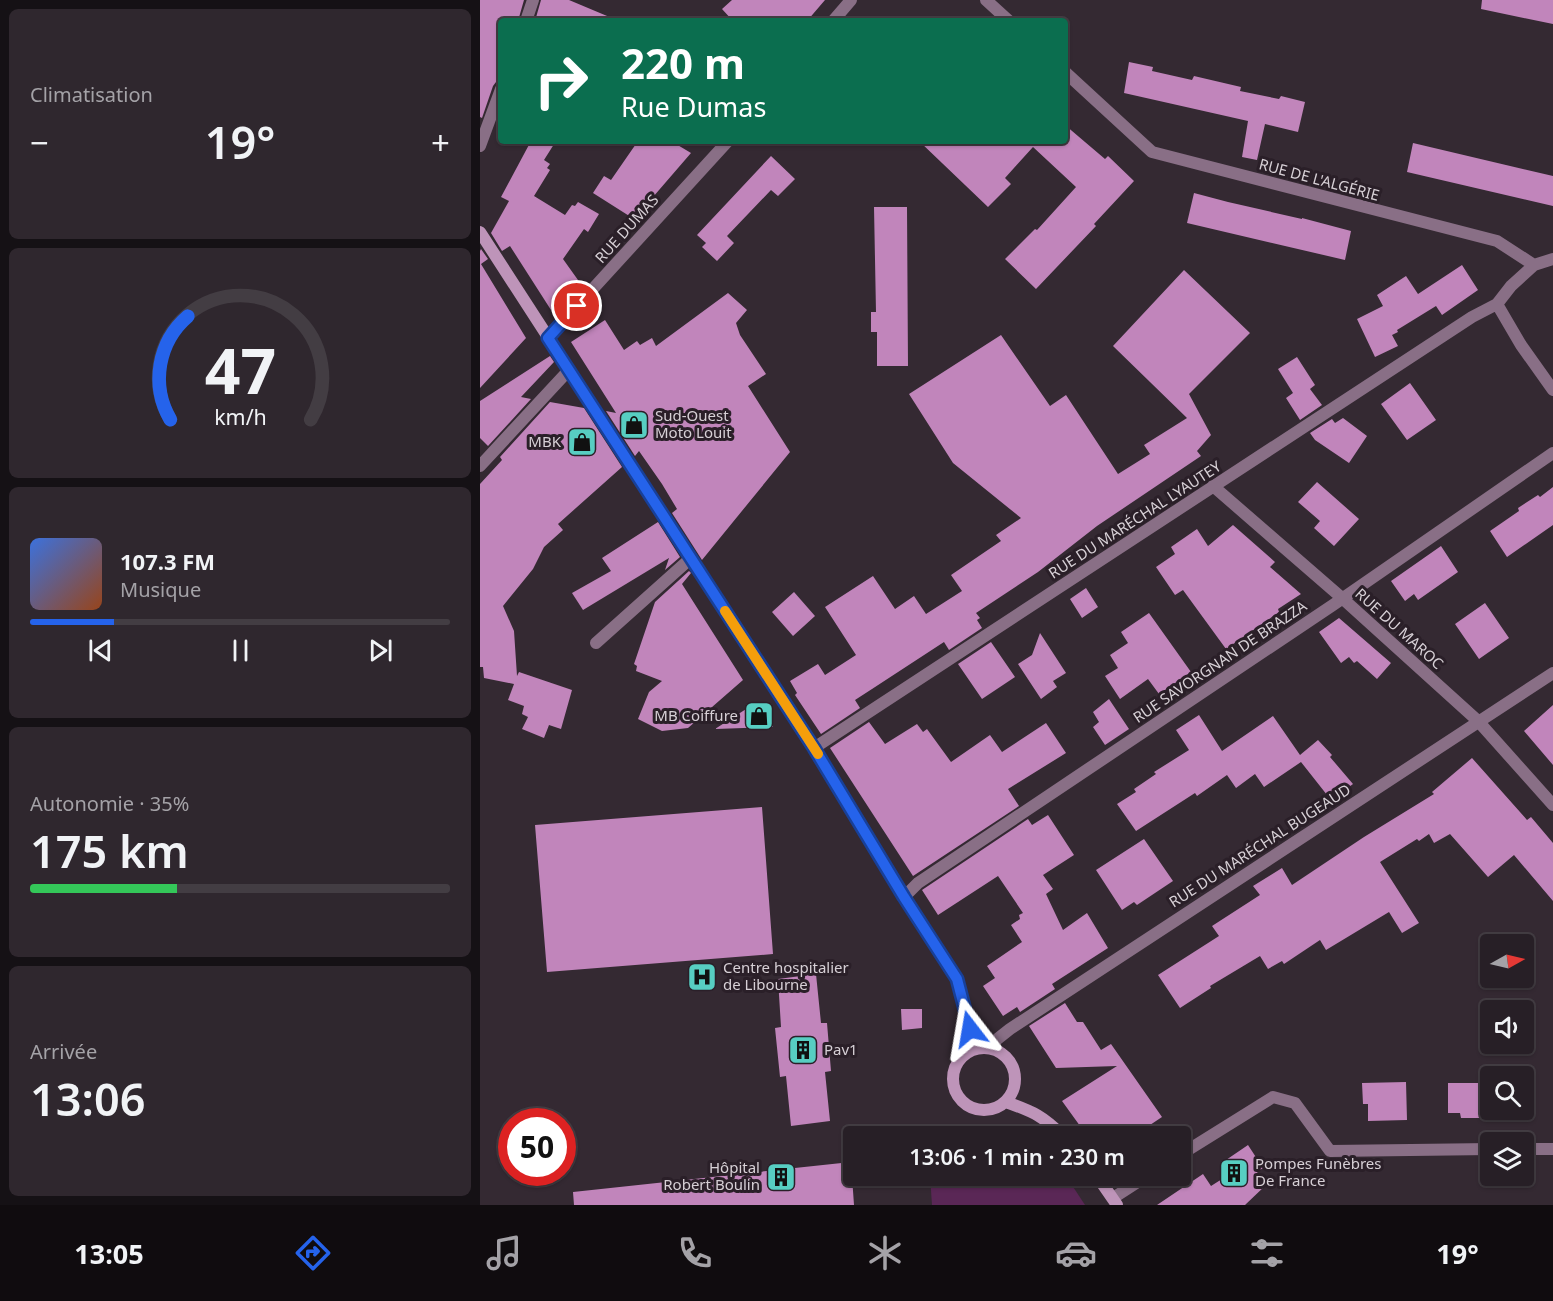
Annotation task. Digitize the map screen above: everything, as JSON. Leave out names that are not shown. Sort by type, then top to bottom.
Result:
[{"type":"main road","points":[[480,232],[814,748],[904,897],[957,979],[980,1048]]},
{"type":"main road","points":[[980,1048],[997,1050],[1006,1056],[1016,1075],[1012,1094],[1006,1102],[989,1111],[979,1111],[962,1101],[956,1093],[953,1072],[958,1062],[966,1054],[980,1048]]},
{"type":"main road","points":[[1006,1102],[1036,1113],[1053,1126]]},
{"type":"main road","points":[[1104,1186],[1115,1202]]},
{"type":"street","points":[[527,18],[533,0]]},
{"type":"street","points":[[836,18],[851,0]]},
{"type":"street","points":[[986,0],[1006,18]]},
{"type":"street","name":"RUE DE L'ALGÉRIE","points":[[1068,75],[1152,152],[1497,242],[1534,265]]},
{"type":"street","points":[[480,146],[498,97]]},
{"type":"street","name":"RUE DUMAS","points":[[548,338],[725,144]]},
{"type":"street","points":[[1553,259],[1534,265],[1511,286],[1497,304],[1521,345],[1553,390]]},
{"type":"street","name":"RUE DU MARÉCHAL LYAUTEY","points":[[814,748],[1472,317],[1497,304]]},
{"type":"street","points":[[480,466],[569,370]]},
{"type":"street","name":"RUE SAVORGNAN DE BRAZZA","points":[[904,897],[918,883],[1553,453]]},
{"type":"street","name":"RUE DU MAROC","points":[[1213,486],[1478,721],[1553,805]]},
{"type":"street","points":[[596,643],[691,558]]},
{"type":"street","name":"RUE DU MARÉCHAL BUGEAUD","points":[[980,1048],[1553,673]]},
{"type":"street","points":[[1191,1148],[1273,1097],[1295,1102],[1330,1151],[1480,1149]]},
{"type":"street","points":[[1534,1149],[1553,1149]]},
{"type":"street","points":[[1115,1202],[1135,1186]]},
{"type":"shaded area","points":[[931,1186],[1073,1186],[1085,1205],[932,1205]]},
{"type":"building","points":[[480,0],[524,0],[519,18],[498,18],[498,82],[493,86],[482,118],[480,117]]},
{"type":"building","points":[[541,0],[569,0],[612,18],[536,18]]},
{"type":"building","points":[[732,0],[825,0],[810,18],[730,18],[722,9]]},
{"type":"building","points":[[1482,0],[1553,0],[1553,24],[1481,9]]},
{"type":"building","points":[[1129,62],[1153,67],[1152,71],[1192,80],[1194,76],[1241,87],[1240,91],[1279,99],[1281,96],[1305,102],[1298,132],[1265,124],[1257,160],[1242,157],[1248,121],[1124,93]]},
{"type":"building","points":[[1068,128],[1105,159],[1108,156],[1134,181],[1094,224],[1096,226],[1036,289],[1005,259],[1035,229],[1037,230],[1076,187],[1033,147],[1005,178],[1011,184],[988,207],[922,144],[1068,144]]},
{"type":"building","points":[[1413,143],[1553,176],[1553,206],[1407,172]]},
{"type":"building","points":[[529,144],[554,144],[544,160],[550,164],[547,168],[550,170],[534,196],[565,215],[572,205],[575,206],[578,202],[599,214],[588,232],[584,229],[563,259],[578,280],[551,310],[510,246],[502,251],[491,233],[509,201],[501,197]]},
{"type":"building","points":[[636,144],[676,144],[691,153],[634,219],[593,193],[604,176],[611,180]]},
{"type":"building","points":[[771,156],[795,179],[778,196],[771,190],[727,236],[734,243],[717,261],[702,247],[706,243],[697,235]]},
{"type":"building","points":[[1194,193],[1351,231],[1345,260],[1187,223]]},
{"type":"building","points":[[874,207],[907,207],[908,366],[877,366],[877,332],[871,332],[871,312],[876,312]]},
{"type":"building","points":[[481,249],[488,259],[481,264],[526,338],[480,388],[480,251]]},
{"type":"building","points":[[1462,265],[1478,290],[1442,315],[1436,306],[1397,330],[1398,332],[1392,335],[1398,346],[1375,357],[1357,319],[1383,306],[1377,295],[1406,276],[1418,294]]},
{"type":"building","points":[[1184,270],[1250,333],[1189,394],[1211,435],[1197,451],[1201,456],[1097,526],[1038,572],[976,613],[980,618],[977,620],[982,628],[949,650],[944,642],[855,700],[860,708],[821,734],[795,695],[797,693],[790,681],[818,664],[825,675],[856,655],[825,607],[873,576],[895,609],[914,596],[926,614],[962,591],[951,575],[1001,541],[996,535],[1021,518],[953,463],[909,394],[1001,335],[1050,406],[1066,395],[1118,474],[1150,454],[1144,445],[1187,418],[1113,346]]},
{"type":"building","points":[[728,293],[747,310],[736,323],[740,335],[766,374],[748,386],[790,452],[702,560],[672,513],[677,509],[662,484],[639,451],[635,456],[606,411],[616,413],[571,342],[605,320],[624,350],[637,341],[640,345],[652,338],[656,346]]},
{"type":"building","points":[[550,356],[554,362],[521,397],[531,399],[488,446],[480,438],[480,401]]},
{"type":"building","points":[[1297,357],[1315,385],[1310,389],[1322,405],[1300,420],[1286,398],[1293,393],[1278,369]]},
{"type":"building","points":[[1410,383],[1436,420],[1407,440],[1381,404]]},
{"type":"building","points":[[550,402],[584,408],[622,467],[558,524],[563,530],[544,547],[533,569],[503,606],[514,631],[517,676],[519,672],[572,690],[561,729],[549,725],[544,738],[522,729],[528,717],[522,714],[524,706],[508,700],[514,684],[484,678],[483,667],[480,667],[480,484],[502,460],[500,457]]},
{"type":"building","points":[[1343,418],[1367,436],[1349,463],[1315,440],[1310,433],[1332,419],[1335,423]]},
{"type":"building","points":[[1317,482],[1359,519],[1334,546],[1314,528],[1320,521],[1298,502]]},
{"type":"building","points":[[1553,487],[1553,525],[1507,557],[1490,531],[1519,511],[1518,508],[1538,495],[1540,497]]},
{"type":"building","points":[[658,522],[680,557],[665,570],[669,558],[583,610],[572,593],[611,571],[602,558]]},
{"type":"building","points":[[1233,525],[1275,562],[1270,567],[1301,594],[1226,649],[1183,590],[1175,595],[1156,567],[1175,554],[1171,547],[1197,529],[1208,546]]},
{"type":"building","points":[[1441,546],[1458,572],[1418,600],[1414,594],[1405,601],[1391,581]]},
{"type":"building","points":[[689,571],[691,573],[682,584],[743,680],[688,728],[662,731],[638,719],[649,692],[662,681],[636,671],[637,666],[634,664],[655,602]]},
{"type":"building","points":[[1086,588],[1098,607],[1082,618],[1070,599]]},
{"type":"building","points":[[794,592],[815,616],[793,636],[772,612]]},
{"type":"building","points":[[1485,603],[1509,638],[1479,659],[1455,624]]},
{"type":"building","points":[[1149,613],[1191,672],[1159,694],[1148,679],[1120,699],[1105,676],[1118,668],[1110,655],[1128,643],[1121,632]]},
{"type":"building","points":[[1339,618],[1391,663],[1377,679],[1349,657],[1341,663],[1319,632]]},
{"type":"building","points":[[1040,633],[1066,673],[1053,681],[1057,687],[1041,699],[1018,664],[1032,655]]},
{"type":"building","points":[[991,642],[1015,677],[982,699],[958,664]]},
{"type":"building","points":[[1109,699],[1129,729],[1105,745],[1093,727],[1099,722],[1093,712]]},
{"type":"building","points":[[757,702],[773,727],[715,729]]},
{"type":"building","points":[[1553,705],[1553,765],[1524,731]]},
{"type":"building","points":[[1199,715],[1222,751],[1273,716],[1300,755],[1318,740],[1353,784],[1331,800],[1301,762],[1264,787],[1255,774],[1236,788],[1227,775],[1197,796],[1195,793],[1136,831],[1117,804],[1136,792],[1134,789],[1156,774],[1154,772],[1189,750],[1176,730]]},
{"type":"building","points":[[869,722],[885,744],[917,724],[923,732],[927,729],[951,762],[990,735],[1002,752],[1046,723],[1066,753],[1008,789],[1019,806],[913,876],[830,748]]},
{"type":"building","points":[[1472,758],[1527,820],[1531,817],[1553,843],[1553,901],[1514,855],[1488,877],[1450,834],[1434,843],[1429,834],[1380,862],[1419,923],[1402,933],[1389,912],[1326,950],[1320,940],[1284,964],[1282,961],[1268,969],[1260,956],[1210,986],[1211,988],[1180,1008],[1158,975],[1219,936],[1212,926],[1260,895],[1253,886],[1282,868],[1292,885],[1434,794],[1432,792]]},
{"type":"building","points":[[762,807],[773,954],[547,972],[535,825]]},
{"type":"building","points":[[1048,815],[1074,855],[1043,875],[1053,889],[1046,894],[1063,930],[1087,913],[1108,948],[1052,984],[1055,989],[1020,1012],[1017,1007],[1003,1016],[983,986],[995,978],[987,966],[1022,942],[1011,925],[1020,919],[1019,915],[1023,913],[998,876],[938,915],[922,890],[1028,819],[1032,825]]},
{"type":"building","points":[[1144,839],[1173,881],[1137,905],[1134,902],[1122,910],[1096,870]]},
{"type":"building","name":"Pav1","points":[[816,974],[821,1023],[827,1023],[831,1071],[825,1072],[830,1121],[791,1126],[786,1076],[780,1077],[775,1028],[781,1027],[778,979]]},
{"type":"building","points":[[1065,1003],[1077,1022],[1083,1022],[1101,1050],[1111,1044],[1162,1117],[1148,1126],[1080,1126],[1062,1101],[1117,1066],[1056,1068],[1029,1026]]},
{"type":"building","points":[[901,1009],[922,1009],[922,1028],[902,1030]]},
{"type":"building","points":[[1406,1082],[1407,1120],[1368,1121],[1368,1104],[1363,1104],[1362,1083]]},
{"type":"building","points":[[1448,1083],[1480,1083],[1480,1118],[1461,1118],[1460,1113],[1448,1113]]},
{"type":"building","points":[[1534,1083],[1536,1083],[1536,1113],[1534,1113]]},
{"type":"building","name":"Pompes Funèbres De France","points":[[1248,1145],[1263,1168],[1257,1172],[1266,1185],[1245,1205],[1157,1205],[1185,1186],[1191,1186],[1191,1182],[1203,1174],[1211,1186],[1233,1172],[1226,1160]]},
{"type":"building","name":"Hôpital Robert Boulin","points":[[843,1163],[843,1186],[853,1186],[854,1205],[574,1205],[573,1192]]},
{"type":"slow traffic","points":[[725,611],[818,754]]},
{"type":"place","name":"Sud-Ouest Moto Louit","points":[[634,425]]},
{"type":"place","name":"MBK","points":[[582,442]]},
{"type":"place","name":"MB Coiffure","points":[[759,716]]},
{"type":"place","name":"Centre hospitalier de Libourne","points":[[702,977]]},
{"type":"place","name":"Pav1","points":[[803,1050]]},
{"type":"place","name":"Pompes Funèbres De France","points":[[1234,1173]]},
{"type":"place","name":"Hôpital Robert Boulin","points":[[781,1177]]},
{"type":"route","points":[[577,306],[548,338],[814,748],[904,897],[957,979],[970,1029]]}]
